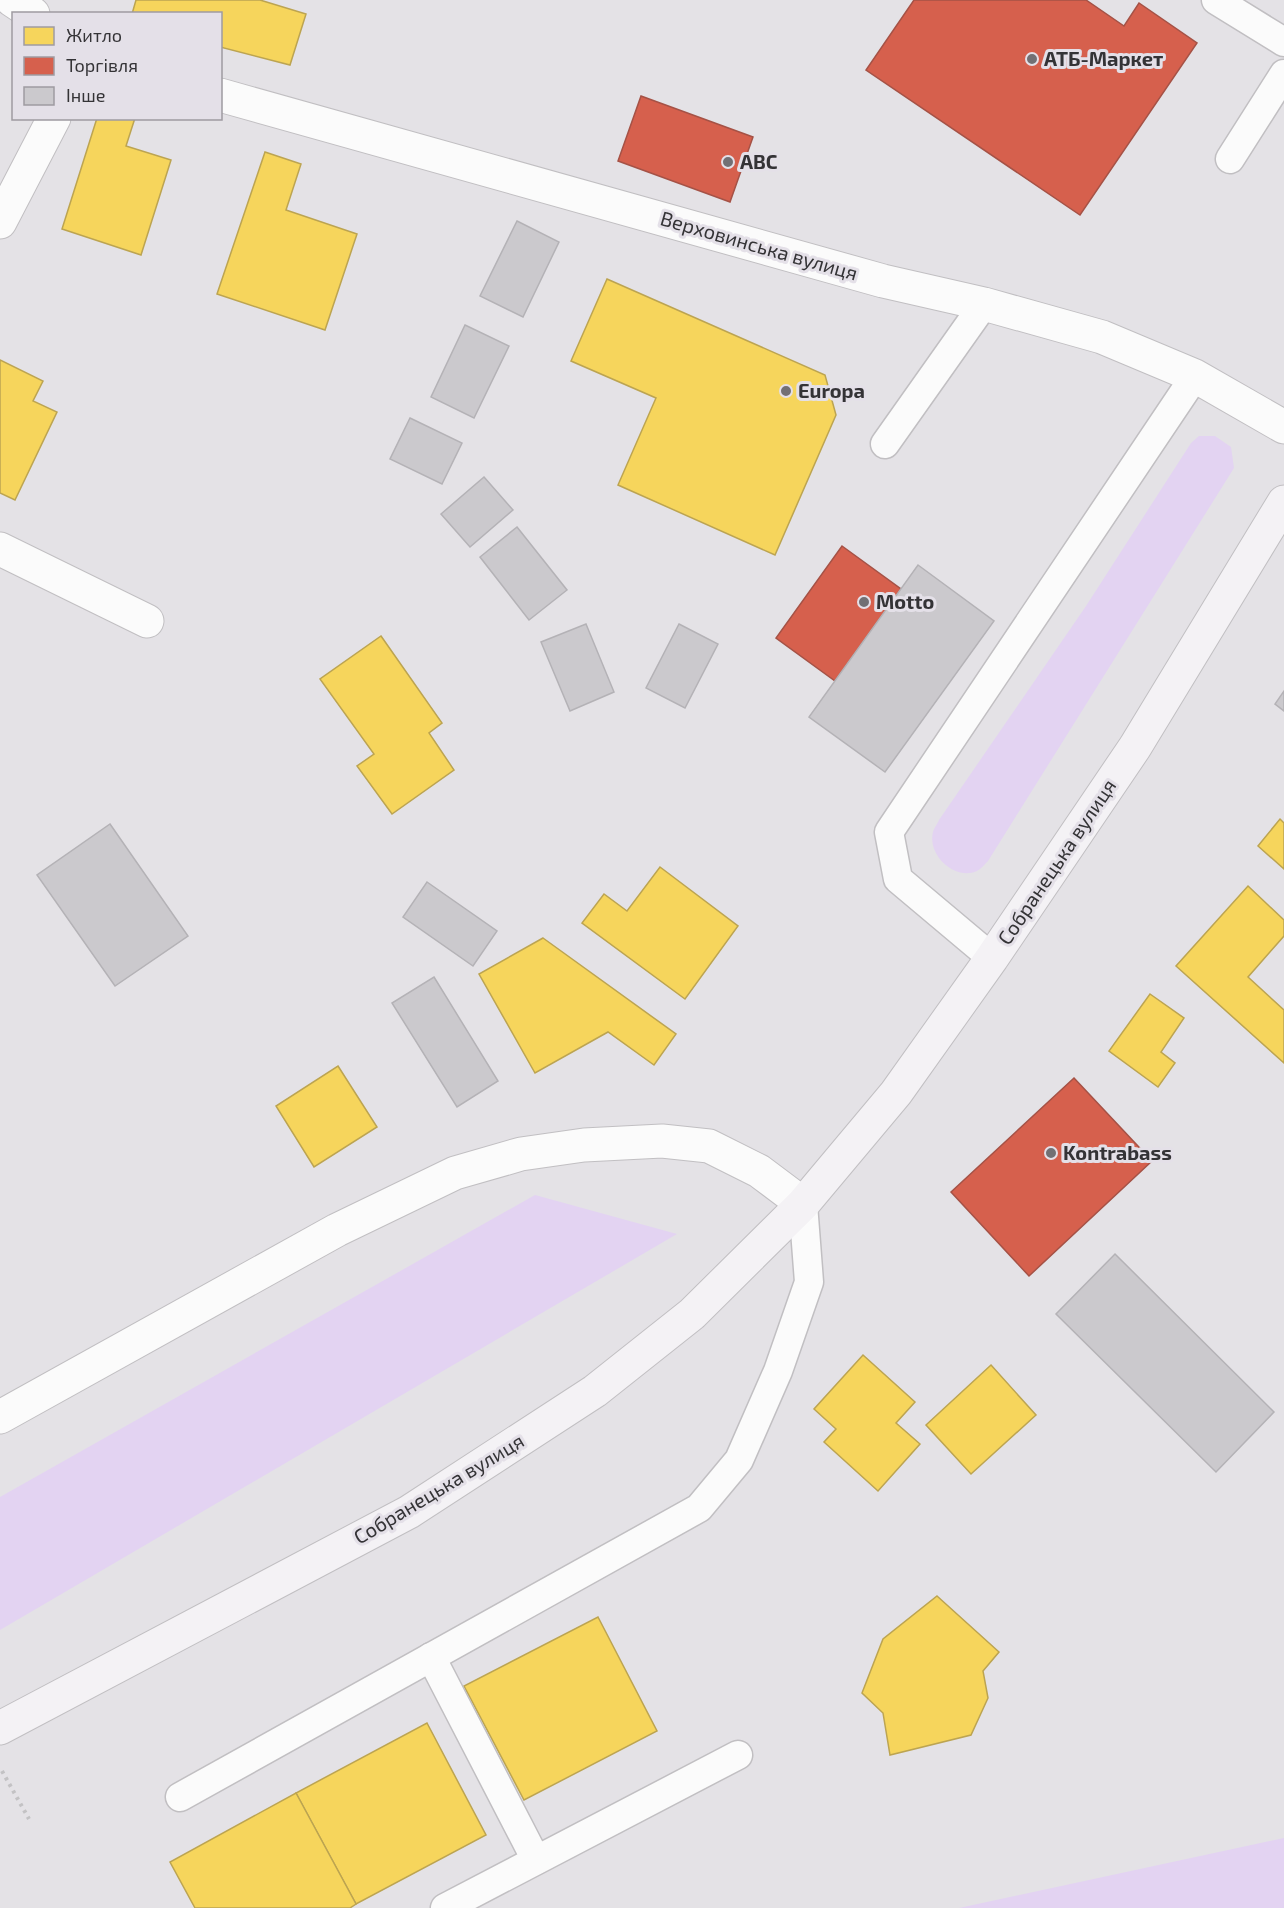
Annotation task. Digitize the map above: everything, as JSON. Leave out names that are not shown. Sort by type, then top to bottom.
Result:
[{"type":"main road","name":"Собранецька вулиця","points":[[0,1728],[409,1512],[595,1392],[692,1314],[802,1204],[896,1093],[992,958],[1135,747],[1284,502]]},
{"type":"street","points":[[12,0],[31,12]]},
{"type":"street","name":"Верховинська вулиця","points":[[222,95],[883,281],[984,304],[1102,337],[1196,376],[1284,427]]},
{"type":"street","points":[[0,222],[53,120]]},
{"type":"street","points":[[0,549],[147,621]]},
{"type":"street","points":[[0,1417],[356,1221],[455,1173],[520,1154],[584,1145],[662,1140],[709,1146],[759,1171],[802,1204]]},
{"type":"lane","points":[[1216,0],[1284,42]]},
{"type":"lane","points":[[1230,159],[1284,74]]},
{"type":"lane","points":[[885,444],[984,304]]},
{"type":"lane","points":[[992,958],[898,879],[889,832],[1196,376]]},
{"type":"lane","points":[[180,1797],[699,1508],[739,1460],[778,1371],[809,1282],[802,1204]]},
{"type":"lane","points":[[431,1657],[536,1860]]},
{"type":"lane","points":[[445,1908],[738,1755]]},
{"type":"path","points":[[0,1768],[29,1819]]},
{"type":"shaded area","points":[[1199,436],[1215,436],[1231,447],[1234,468],[988,861],[978,870],[969,873],[952,869],[938,857],[934,849],[933,832],[939,820],[1086,606],[1191,443]]},
{"type":"shaded area","points":[[535,1195],[677,1234],[0,1630],[0,1497]]},
{"type":"shaded area","points":[[1284,1838],[1284,1908],[959,1908]]},
{"type":"building: Житло","points":[[136,0],[260,0],[306,14],[290,65],[222,48],[222,12],[133,12]]},
{"type":"building: Житло","points":[[96,120],[134,120],[126,146],[171,160],[141,255],[62,229]]},
{"type":"building: Житло","points":[[265,152],[301,164],[286,210],[357,234],[325,330],[217,294]]},
{"type":"building: Житло","points":[[607,279],[825,375],[836,415],[775,555],[618,485],[656,398],[571,361]]},
{"type":"building: Житло","points":[[0,360],[43,381],[33,401],[57,412],[15,500],[0,493]]},
{"type":"building: Житло","points":[[381,636],[442,723],[429,733],[454,770],[392,814],[357,766],[374,754],[320,679]]},
{"type":"building: Житло","points":[[1280,819],[1284,823],[1284,869],[1258,846]]},
{"type":"building: Житло","points":[[660,867],[738,926],[685,999],[582,923],[604,894],[627,911]]},
{"type":"building: Житло","points":[[1248,886],[1284,920],[1284,936],[1248,977],[1284,1010],[1284,1063],[1176,966]]},
{"type":"building: Житло","points":[[543,938],[676,1034],[654,1065],[608,1032],[535,1073],[479,974]]},
{"type":"building: Житло","points":[[1150,994],[1184,1018],[1161,1052],[1175,1063],[1158,1087],[1109,1051]]},
{"type":"building: Житло","points":[[338,1066],[377,1127],[314,1167],[276,1106]]},
{"type":"building: Житло","points":[[863,1355],[915,1402],[896,1423],[920,1444],[878,1491],[824,1442],[836,1429],[814,1409]]},
{"type":"building: Житло","points":[[991,1365],[1036,1415],[971,1474],[926,1425]]},
{"type":"building: Житло","points":[[937,1596],[999,1652],[983,1671],[988,1698],[971,1735],[890,1755],[883,1713],[862,1693],[883,1639]]},
{"type":"building: Житло","points":[[598,1617],[657,1731],[524,1800],[464,1686]]},
{"type":"building: Житло","points":[[427,1723],[486,1835],[356,1904],[296,1793]]},
{"type":"building: Житло","points":[[296,1793],[356,1904],[350,1908],[195,1908],[170,1862]]},
{"type":"building: Торгівля","points":[[914,0],[1086,0],[1124,26],[1139,3],[1197,43],[1080,215],[866,70]]},
{"type":"building: Торгівля","points":[[641,96],[753,137],[730,202],[618,161]]},
{"type":"building: Торгівля","points":[[842,546],[901,589],[835,681],[776,638]]},
{"type":"building: Торгівля","points":[[1074,1078],[1152,1161],[1029,1276],[951,1192]]},
{"type":"building: Інше","points":[[517,221],[559,242],[523,317],[480,296]]},
{"type":"building: Інше","points":[[465,325],[509,346],[474,418],[431,397]]},
{"type":"building: Інше","points":[[410,418],[462,443],[442,484],[390,459]]},
{"type":"building: Інше","points":[[484,477],[513,510],[470,547],[441,514]]},
{"type":"building: Інше","points":[[517,527],[567,590],[529,620],[480,557]]},
{"type":"building: Інше","points":[[918,565],[994,621],[885,772],[809,717]]},
{"type":"building: Інше","points":[[586,624],[614,692],[570,711],[541,642]]},
{"type":"building: Інше","points":[[679,624],[718,644],[685,708],[646,688]]},
{"type":"building: Інше","points":[[1284,691],[1284,711],[1275,704]]},
{"type":"building: Інше","points":[[110,824],[188,936],[115,986],[37,875]]},
{"type":"building: Інше","points":[[427,882],[497,931],[473,966],[403,917]]},
{"type":"building: Інше","points":[[434,977],[498,1081],[457,1107],[392,1003]]},
{"type":"building: Інше","points":[[1115,1254],[1274,1412],[1216,1472],[1056,1314]]},
{"type":"place","name":"АТБ-Маркет","points":[[1032,59]]},
{"type":"place","name":"ABC","points":[[728,162]]},
{"type":"place","name":"Europa","points":[[786,391]]},
{"type":"place","name":"Motto","points":[[864,602]]},
{"type":"place","name":"Kontrabass","points":[[1051,1153]]}]
